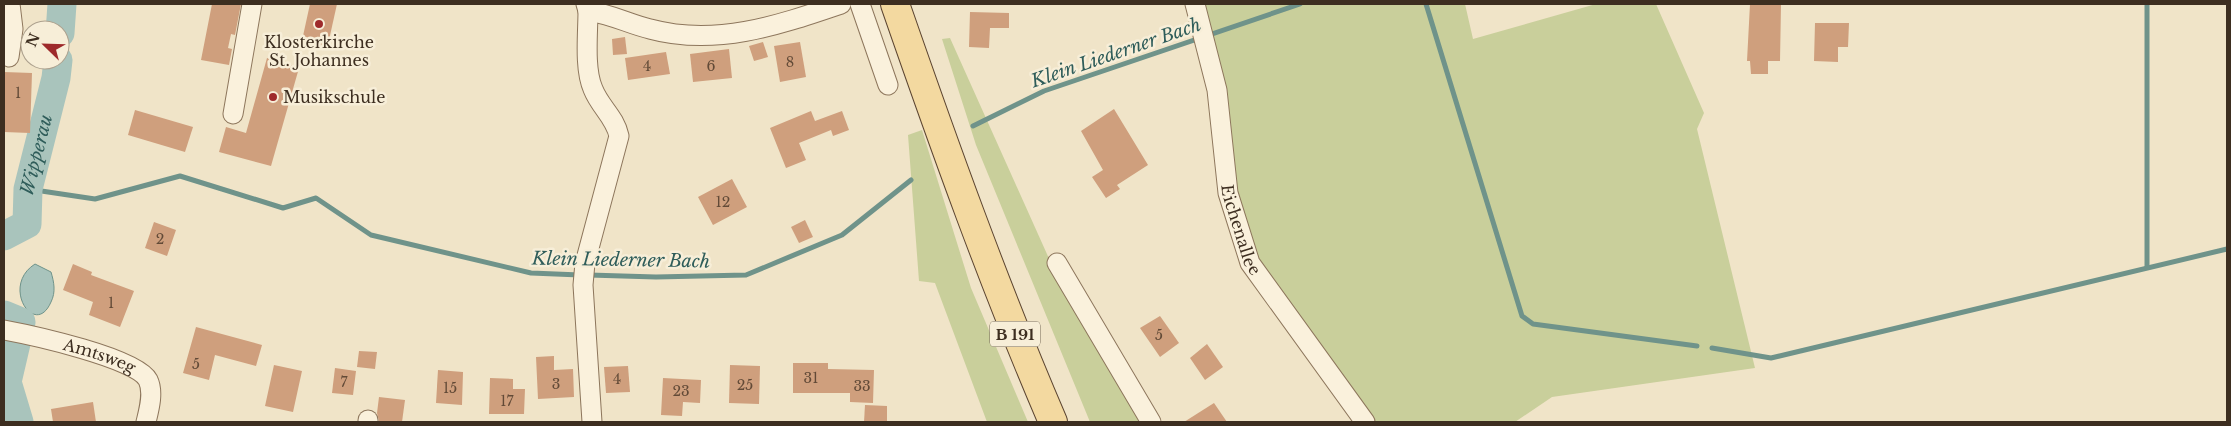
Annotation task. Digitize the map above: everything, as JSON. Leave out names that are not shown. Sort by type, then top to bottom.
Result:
[{"type":"main road","name":"B 191","points":[[895,4],[1006,313],[1053,422]]},
{"type":"street","points":[[9,57],[12,29],[10,4]]},
{"type":"street","points":[[233,114],[252,4]]},
{"type":"street","points":[[592,422],[583,285],[585,262],[620,136],[617,124],[592,89],[588,62],[587,7],[650,29],[689,36],[731,34],[775,26],[841,4]]},
{"type":"street","points":[[860,4],[888,84]]},
{"type":"street","name":"Eichenallee","points":[[1195,4],[1217,90],[1228,193],[1250,263],[1364,422]]},
{"type":"street","points":[[1057,263],[1151,422]]},
{"type":"street","name":"Amtsweg","points":[[6,330],[35,335],[138,369],[148,381],[150,402],[146,422]]},
{"type":"green space","points":[[1203,4],[1465,4],[1473,39],[1596,4],[1656,4],[1704,113],[1697,129],[1755,368],[1552,397],[1515,422],[1374,422],[1256,259],[1234,189]]},
{"type":"green space","points":[[950,38],[1051,263],[1145,422],[1090,422],[976,145],[942,39]]},
{"type":"green space","points":[[922,130],[971,288],[1028,422],[987,422],[935,283],[919,281],[908,135]]},
{"type":"water","points":[[35,264],[51,272],[54,287],[51,302],[44,312],[37,315],[30,312],[24,305],[20,295],[20,284],[25,273]]},
{"type":"building","points":[[212,4],[241,4],[235,35],[231,34],[228,48],[232,49],[229,65],[201,60]]},
{"type":"building","name":"Klosterkirche St. Johannes","points":[[310,4],[337,4],[327,49],[301,45]]},
{"type":"building","points":[[1750,4],[1781,4],[1780,61],[1768,61],[1768,74],[1751,74],[1750,61],[1747,61]]},
{"type":"building","points":[[970,12],[1009,13],[1009,28],[990,28],[989,48],[969,47]]},
{"type":"building","points":[[1815,23],[1849,23],[1848,47],[1838,47],[1838,62],[1814,61]]},
{"type":"building","points":[[625,37],[627,54],[613,55],[612,39]]},
{"type":"building","points":[[763,42],[768,57],[754,61],[749,46]]},
{"type":"building","points":[[800,42],[806,77],[780,82],[774,46]]},
{"type":"building","points":[[729,49],[732,78],[693,82],[690,54]]},
{"type":"building","points":[[666,52],[670,74],[628,80],[625,58]]},
{"type":"building","name":"Musikschule","points":[[267,58],[299,68],[271,166],[219,152],[226,127],[246,133]]},
{"type":"building","points":[[4,72],[32,73],[30,133],[4,132]]},
{"type":"building","points":[[1114,109],[1148,165],[1117,185],[1120,189],[1106,198],[1092,177],[1103,170],[1081,131]]},
{"type":"building","points":[[135,110],[193,127],[185,152],[128,135]]},
{"type":"building","points":[[811,111],[815,121],[842,111],[849,130],[833,136],[831,130],[799,143],[806,160],[786,168],[770,128]]},
{"type":"building","points":[[732,179],[747,207],[713,225],[698,197]]},
{"type":"building","points":[[805,220],[813,237],[799,243],[791,227]]},
{"type":"building","points":[[154,222],[176,230],[167,256],[145,248]]},
{"type":"building","points":[[73,264],[92,272],[91,275],[134,291],[120,327],[89,315],[93,302],[63,290]]},
{"type":"building","points":[[1160,316],[1179,343],[1160,357],[1140,328]]},
{"type":"building","points":[[196,327],[262,345],[256,366],[215,355],[209,380],[183,373]]},
{"type":"building","points":[[1207,344],[1223,367],[1205,380],[1190,358]]},
{"type":"building","points":[[359,351],[377,352],[375,369],[357,367]]},
{"type":"building","points":[[554,356],[554,370],[573,369],[574,397],[538,399],[536,357]]},
{"type":"building","points":[[793,363],[828,363],[828,369],[874,370],[873,403],[850,402],[850,393],[793,393]]},
{"type":"building","points":[[274,365],[302,371],[293,412],[265,406]]},
{"type":"building","points":[[730,365],[760,366],[759,404],[729,403]]},
{"type":"building","points":[[628,366],[630,392],[606,393],[604,367]]},
{"type":"building","points":[[335,368],[356,371],[353,395],[332,393]]},
{"type":"building","points":[[438,370],[463,372],[462,405],[436,403]]},
{"type":"building","points":[[490,378],[513,379],[513,389],[525,389],[524,414],[489,414]]},
{"type":"building","points":[[663,378],[701,380],[700,403],[683,402],[682,416],[661,415]]},
{"type":"building","points":[[379,397],[405,400],[402,422],[379,421],[377,413]]},
{"type":"building","points":[[93,402],[96,422],[53,422],[51,409]]},
{"type":"building","points":[[1214,403],[1227,422],[1184,422]]},
{"type":"building","points":[[865,405],[887,406],[887,422],[864,422]]},
{"type":"waterway","name":"Wipperau","points":[[61,20],[62,4]]},
{"type":"waterway","name":"Klein Liederner Bach","points":[[973,126],[1044,91],[1300,4]]},
{"type":"waterway","points":[[1426,4],[1522,316],[1533,324],[1697,346]]},
{"type":"waterway","points":[[2147,4],[2147,267]]},
{"type":"waterway","name":"Wipperau","points":[[4,236],[27,224],[28,189],[57,70]]},
{"type":"waterway","name":"Klein Liederner Bach","points":[[28,189],[95,199],[180,176],[283,208],[316,198],[371,235],[531,273],[580,275]]},
{"type":"waterway","name":"Klein Liederner Bach","points":[[589,275],[656,277],[746,275],[842,235],[911,180]]},
{"type":"waterway","points":[[1712,348],[1771,358],[2227,249]]},
{"type":"waterway","name":"Wipperau","points":[[4,315],[21,322],[7,382],[19,422]]},
{"type":"place","name":"Klosterkirche St. Johannes","points":[[319,24]]},
{"type":"place","name":"Musikschule","points":[[273,97]]}]
